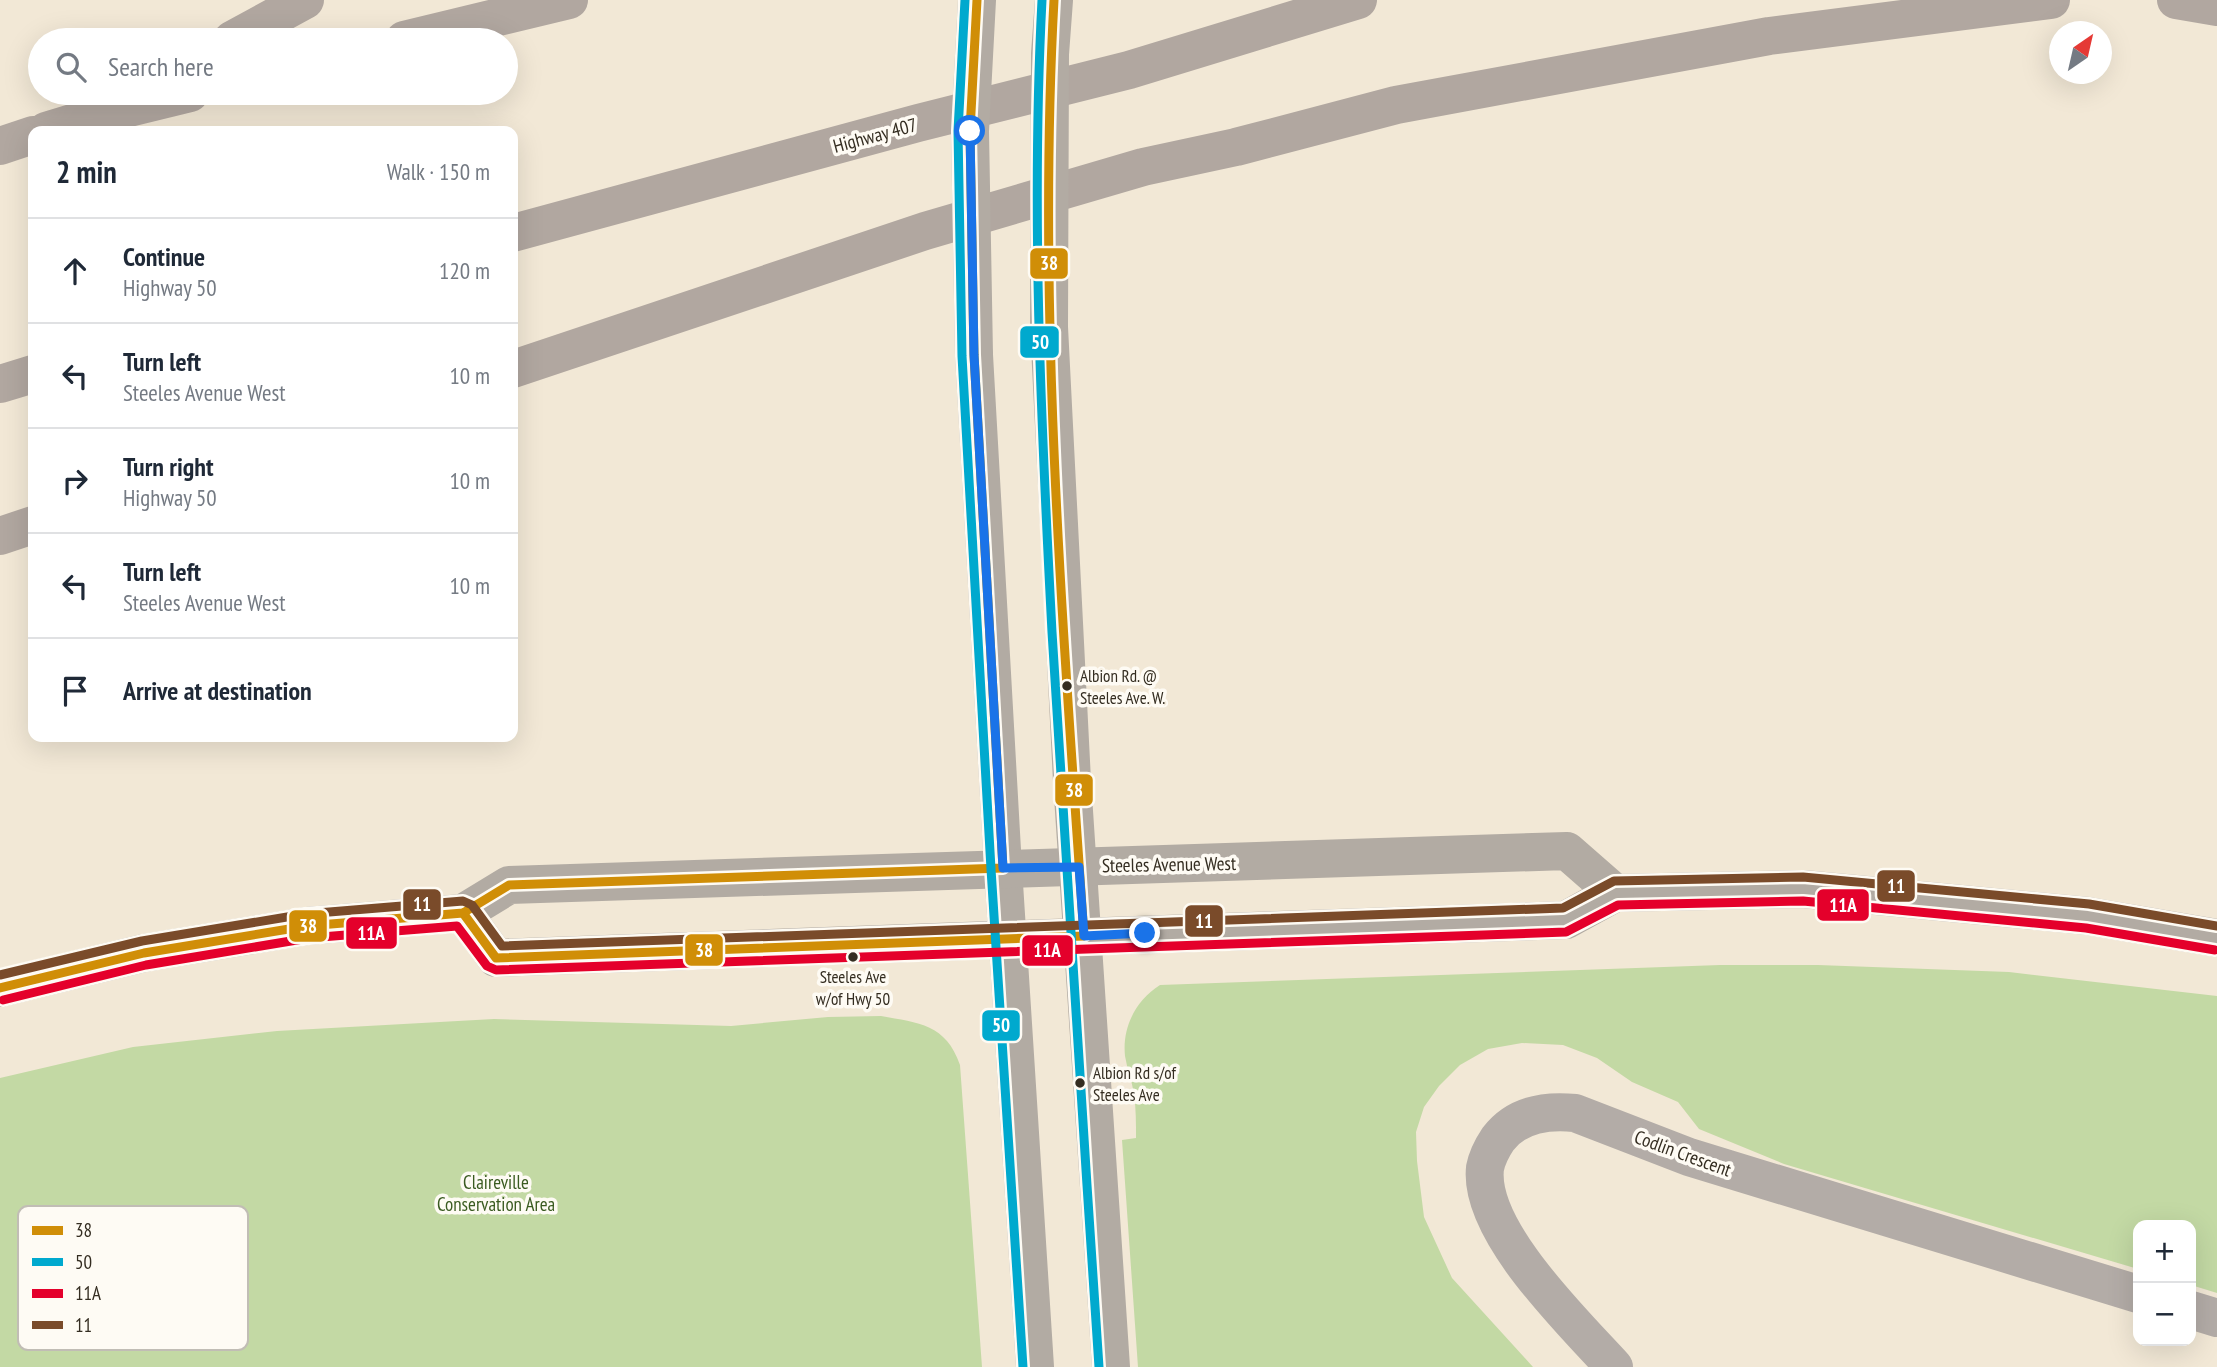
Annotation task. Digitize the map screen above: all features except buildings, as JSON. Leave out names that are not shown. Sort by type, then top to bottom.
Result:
[{"type":"highway","points":[[254,28],[305,0]]},
{"type":"highway","points":[[454,28],[569,0]]},
{"type":"highway","name":"Highway 407","points":[[518,232],[918,123],[1129,70],[1358,0]]},
{"type":"highway","points":[[518,367],[925,231],[1143,167],[1236,147],[1396,105],[1769,36],[2051,0]]},
{"type":"highway","points":[[2176,0],[2217,7]]},
{"type":"highway","points":[[92,117],[114,105]]},
{"type":"highway","points":[[62,126],[141,105]]},
{"type":"highway","points":[[0,146],[28,137]]},
{"type":"highway","points":[[0,384],[28,376]]},
{"type":"highway","points":[[0,536],[28,527]]},
{"type":"main road","points":[[977,0],[970,131],[974,355],[1035,1367]]},
{"type":"main road","points":[[1054,0],[1050,68],[1049,327],[1073,801],[1111,1367]]},
{"type":"main road","name":"Steeles Avenue West","points":[[0,988],[144,953],[307,926],[463,913],[509,885],[1567,852],[1615,893]]},
{"type":"main road","points":[[463,913],[496,958],[1566,920],[1615,893],[1803,889],[2088,916],[2217,938]]},
{"type":"street","name":"Codlin Crescent","points":[[1614,1367],[1533,1277],[1500,1227],[1486,1188],[1485,1168],[1491,1150],[1503,1133],[1531,1114],[1575,1112],[1700,1161],[2133,1292]]},
{"type":"street","points":[[2196,1312],[2217,1318]]},
{"type":"green space","points":[[1720,965],[1818,965],[2009,972],[2217,996],[2217,1293],[2196,1287],[2196,1220],[2133,1220],[2133,1268],[1784,1164],[1699,1129],[1678,1102],[1632,1082],[1597,1058],[1563,1045],[1522,1043],[1488,1049],[1460,1065],[1439,1086],[1424,1107],[1416,1132],[1424,1217],[1452,1278],[1533,1367],[1138,1367],[1122,1140],[1136,1138],[1136,1116],[1125,1045],[1132,1015],[1144,998],[1160,985]]},
{"type":"green space","name":"Claireville Conservation Area","points":[[881,1016],[919,1024],[939,1033],[954,1051],[960,1065],[982,1367],[0,1367],[0,1078],[133,1047],[277,1031],[494,1019],[731,1026],[828,1017]]},
{"type":"transit line","name":"50","points":[[965,0],[958,131],[962,356],[1023,1367]]},
{"type":"transit line","name":"38","points":[[0,988],[144,953],[307,926],[463,913],[509,885],[1003,868],[974,355],[970,131],[977,0]]},
{"type":"transit line","name":"50","points":[[1042,0],[1037,237],[1044,474],[1099,1367]]},
{"type":"transit line","name":"38","points":[[463,913],[496,958],[1084,936],[1061,586],[1050,351],[1050,117],[1054,0]]},
{"type":"transit line","name":"11","points":[[0,975],[142,941],[305,914],[463,901],[472,905],[502,946],[1563,908],[1614,881],[1803,877],[2089,904],[2217,926]]},
{"type":"transit line","name":"11A","points":[[3,1000],[146,965],[309,938],[457,926],[487,966],[496,970],[1566,932],[1618,905],[1803,901],[2086,928],[2215,950]]},
{"type":"place","name":"Albion Rd. @ Steeles Ave. W.","points":[[1067,686]]},
{"type":"place","name":"Steeles Ave w/of Hwy 50","points":[[853,957]]},
{"type":"place","name":"Albion Rd s/of Steeles Ave","points":[[1080,1083]]},
{"type":"route","points":[[970,131],[974,355],[1003,868],[1079,867],[1084,936],[1145,933]]}]
